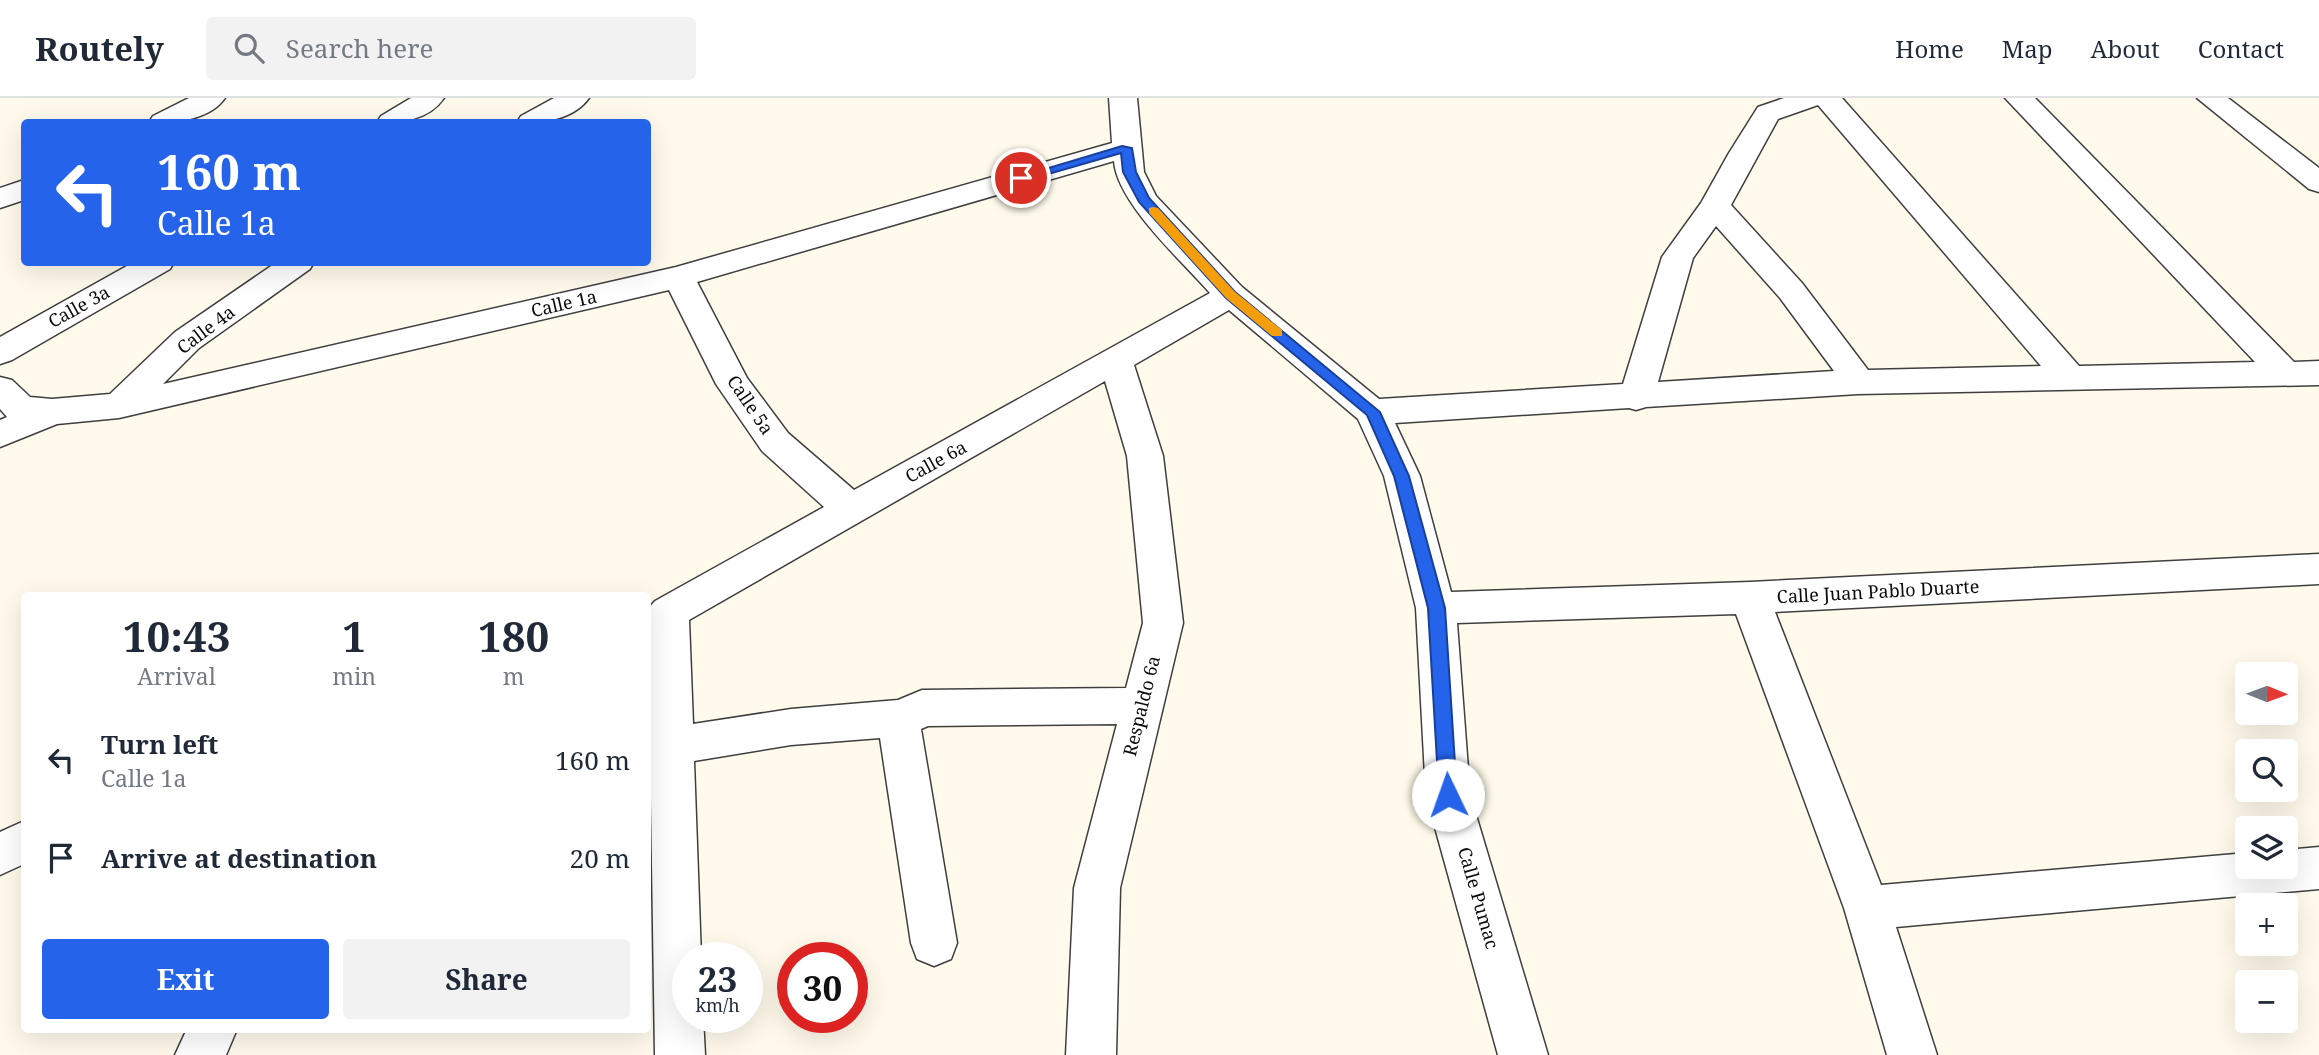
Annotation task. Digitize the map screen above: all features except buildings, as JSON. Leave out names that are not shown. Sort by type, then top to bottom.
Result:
[{"type":"street","points":[[169,119],[211,98]]},
{"type":"street","points":[[396,119],[430,98]]},
{"type":"street","points":[[536,119],[575,98]]},
{"type":"street","name":"Calle Pumac","points":[[1124,98],[1129,172],[1143,200],[1231,295],[1372,412],[1402,476],[1436,608],[1448,795],[1523,1055]]},
{"type":"street","points":[[1636,398],[1678,257],[1716,206],[1743,153],[1768,113],[1811,98]]},
{"type":"street","points":[[1828,98],[2071,379]]},
{"type":"street","points":[[2019,98],[2303,374]]},
{"type":"street","points":[[2211,98],[2319,183]]},
{"type":"street","name":"Calle 1a","points":[[0,389],[20,408],[52,412],[119,406],[678,277],[1126,148]]},
{"type":"street","points":[[0,199],[21,190]]},
{"type":"street","points":[[1716,206],[1757,249],[1829,335],[1858,382]]},
{"type":"street","name":"Calle 3a","points":[[0,352],[152,266]]},
{"type":"street","name":"Calle 4a","points":[[119,406],[187,341],[293,266]]},
{"type":"street","name":"Calle 5a","points":[[678,277],[733,384],[775,442],[851,509]]},
{"type":"street","name":"Calle 6a","points":[[658,624],[851,509],[1231,295]]},
{"type":"street","name":"Respaldo 6a","points":[[1091,1055],[1097,888],[1163,623],[1145,456],[1116,360]]},
{"type":"street","points":[[1372,412],[1636,398],[1858,382],[2303,374]]},
{"type":"street","points":[[0,434],[52,412]]},
{"type":"street","name":"Calle Juan Pablo Duarte","points":[[1436,608],[1751,598],[2319,569]]},
{"type":"street","points":[[1751,598],[1867,908],[1912,1055]]},
{"type":"street","points":[[658,624],[672,746],[680,1055]]},
{"type":"street","points":[[672,746],[791,727],[904,718],[922,708],[1142,706]]},
{"type":"street","points":[[904,718],[900,730],[934,943]]},
{"type":"street","points":[[0,854],[21,844]]},
{"type":"street","points":[[1867,908],[2319,868]]},
{"type":"street","points":[[200,1055],[212,1033]]},
{"type":"slow traffic","points":[[1153,211],[1231,295],[1277,333]]},
{"type":"route","points":[[1021,178],[1126,148],[1129,172],[1143,200],[1231,295],[1372,412],[1402,476],[1436,608],[1448,795]]}]
